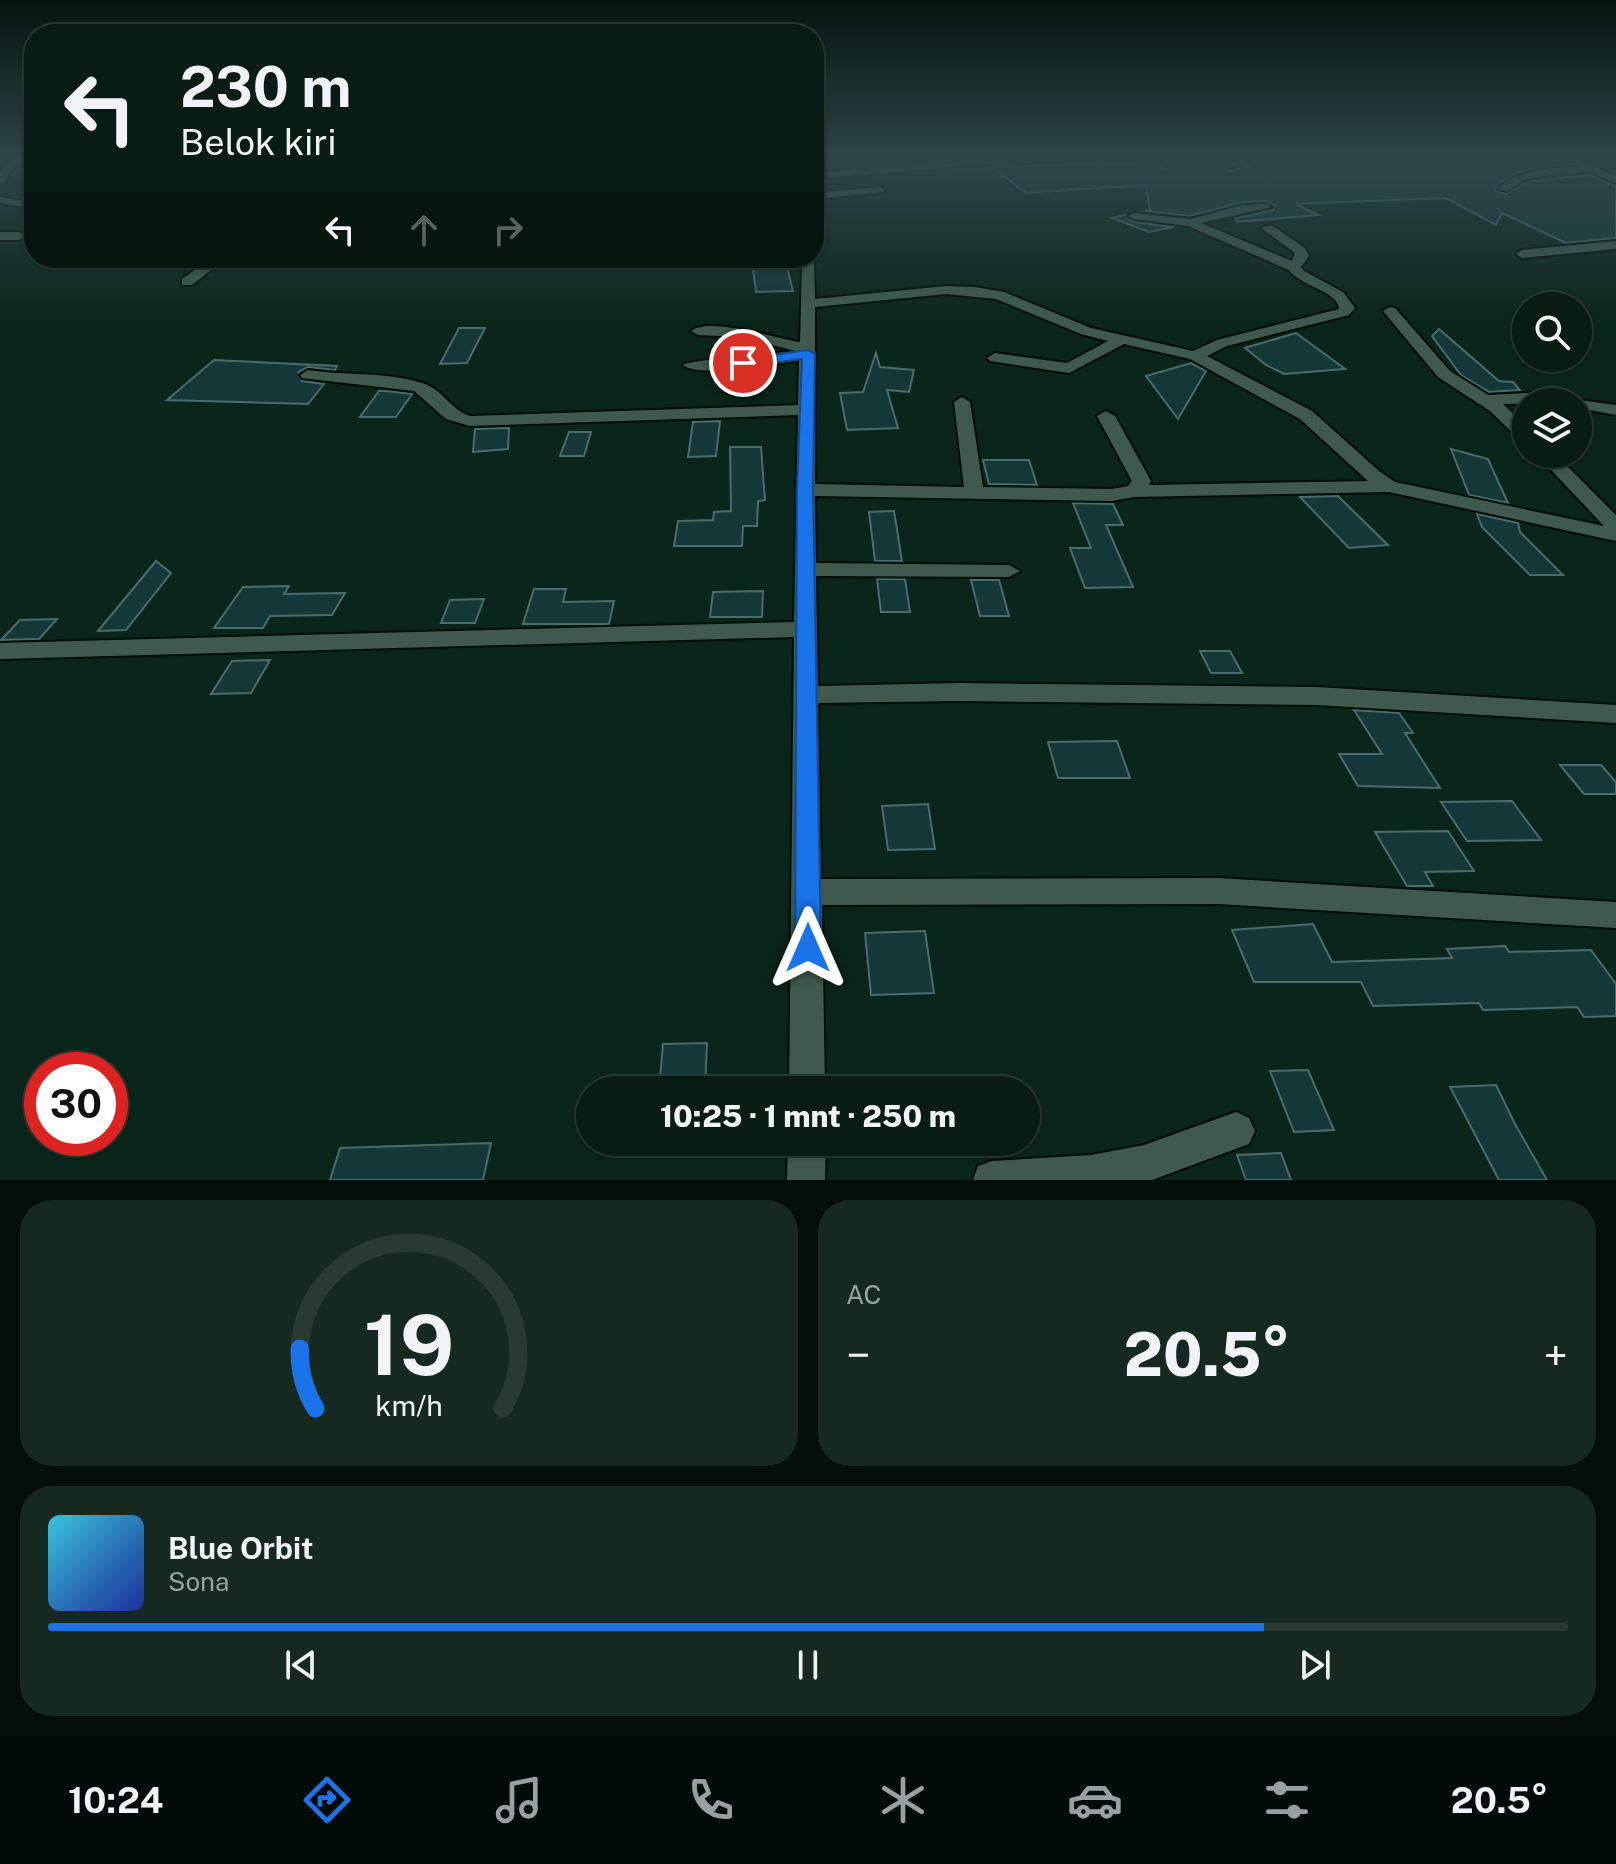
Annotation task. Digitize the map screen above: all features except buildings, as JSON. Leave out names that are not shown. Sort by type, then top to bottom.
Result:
[{"type":"street","points":[[1190,223],[1217,214]]},
{"type":"street","points":[[1134,216],[1190,223],[1294,267],[1301,278],[1342,298],[1348,308],[1344,312],[1222,343],[1195,356]]},
{"type":"street","points":[[1267,228],[1301,251],[1303,256],[1294,267]]},
{"type":"street","points":[[0,236],[19,236]]},
{"type":"street","points":[[1522,254],[1616,245]]},
{"type":"street","points":[[187,282],[206,268]]},
{"type":"street","points":[[807,1076],[809,892],[805,490],[808,268]]},
{"type":"street","points":[[806,304],[946,290],[975,291],[999,295],[1086,331],[1195,356],[1306,415],[1372,475],[1389,486]]},
{"type":"street","points":[[1390,311],[1444,374],[1486,400],[1512,423]]},
{"type":"street","points":[[698,331],[741,333],[809,350]]},
{"type":"street","points":[[995,358],[1069,368],[1121,340]]},
{"type":"street","points":[[691,365],[725,365],[809,350]]},
{"type":"street","points":[[308,375],[415,387],[433,395],[451,417],[470,421],[807,410]]},
{"type":"street","points":[[1486,400],[1512,399]]},
{"type":"street","points":[[962,402],[974,491]]},
{"type":"street","points":[[1592,406],[1616,410]]},
{"type":"street","points":[[1106,416],[1142,481],[1134,491]]},
{"type":"street","points":[[1559,468],[1616,527]]},
{"type":"street","points":[[805,490],[1112,495],[1134,491],[1389,486],[1616,535]]},
{"type":"street","points":[[806,569],[1009,571]]},
{"type":"street","points":[[0,651],[806,629]]},
{"type":"street","points":[[807,695],[960,692],[1317,696],[1616,714]]},
{"type":"street","points":[[809,892],[1218,891],[1616,915]]},
{"type":"street","points":[[992,1180],[1091,1174],[1144,1164],[1236,1131]]},
{"type":"street","points":[[806,1180],[807,1156]]},
{"type":"route","points":[[743,363],[808,354],[805,490],[808,948]]}]
